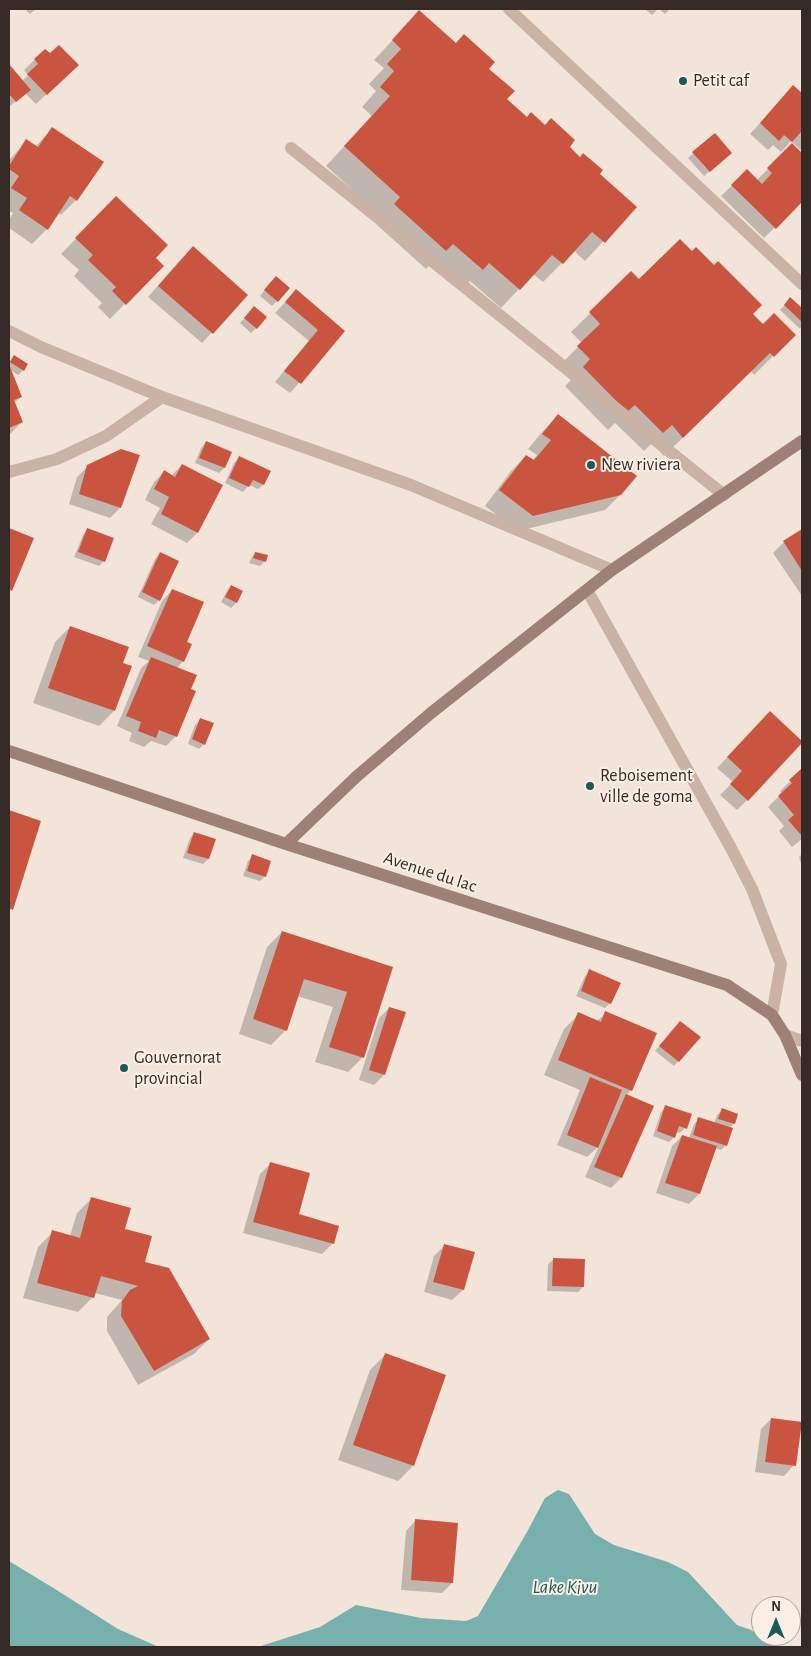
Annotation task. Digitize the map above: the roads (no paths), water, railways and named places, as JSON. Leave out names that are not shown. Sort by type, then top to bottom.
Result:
[{"type":"main road","points":[[286,844],[356,777],[431,713],[612,570],[724,496],[802,441]]},
{"type":"main road","name":"Avenue du lac","points":[[9,751],[286,844],[727,985],[772,1015],[785,1035],[802,1075]]},
{"type":"street","points":[[509,9],[802,284]]},
{"type":"street","points":[[291,148],[724,496]]},
{"type":"street","points":[[9,331],[41,347],[162,397],[411,485],[612,570]]},
{"type":"street","points":[[9,472],[57,459],[106,436],[162,397]]},
{"type":"street","points":[[587,590],[752,889],[781,964],[772,1015]]},
{"type":"street","points":[[785,1035],[802,1041]]},
{"type":"water","name":"Lake Kivu","points":[[558,1490],[569,1494],[595,1534],[614,1545],[668,1562],[688,1572],[737,1625],[751,1630],[751,1646],[776,1647],[258,1647],[320,1627],[356,1605],[421,1618],[466,1621],[478,1616],[545,1498]]},
{"type":"water","points":[[9,1561],[118,1629],[159,1647],[9,1647]]},
{"type":"place","name":"Petit caf","points":[[683,81]]},
{"type":"place","name":"New riviera","points":[[591,465]]},
{"type":"place","name":"Reboisement ville de goma","points":[[590,786]]},
{"type":"place","name":"Gouvernorat provincial","points":[[124,1068]]}]
